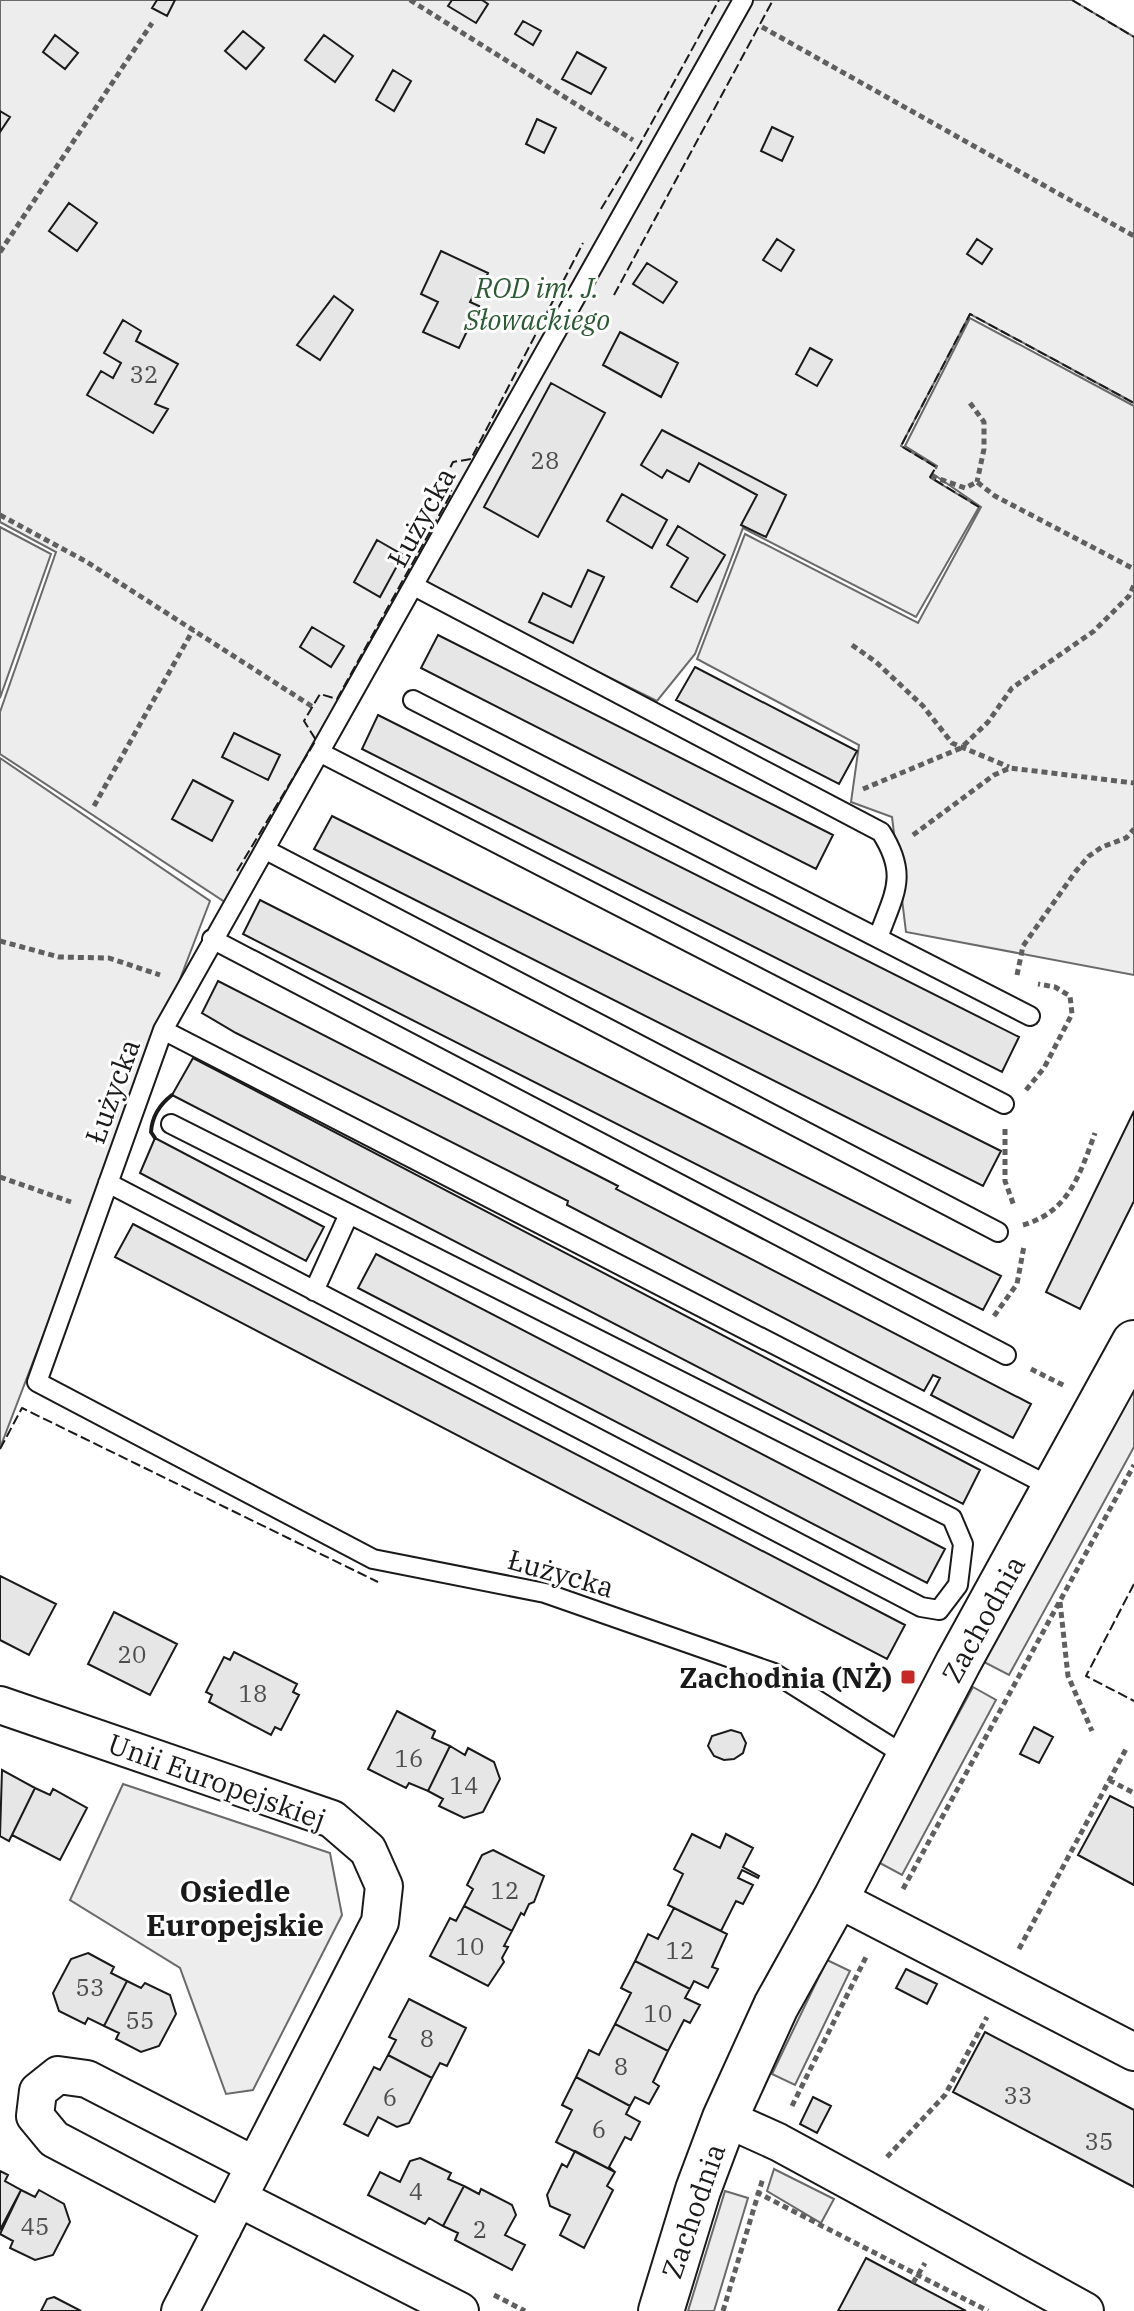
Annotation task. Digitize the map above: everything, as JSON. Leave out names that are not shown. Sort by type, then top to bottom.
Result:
[{"type":"street","name":"Zachodnia","points":[[661,2311],[698,2190],[725,2118],[776,2006],[958,1663],[1134,1343]]},
{"type":"street","name":"Unii Europejskiej","points":[[0,1705],[332,1819],[368,1850],[384,1886],[380,1922],[180,2311]]},
{"type":"street","points":[[836,1898],[1134,2052]]},
{"type":"street","points":[[254,2165],[87,2079],[58,2075],[38,2091],[35,2116],[54,2139],[230,2213],[471,2300]]},
{"type":"street","points":[[725,2118],[778,2142],[1085,2311]]},
{"type":"lane","name":"Łużycka","points":[[740,6],[163,1030],[37,1382],[373,1559],[545,1593],[774,1673],[909,1758]]},
{"type":"lane","points":[[414,586],[881,832],[894,852],[898,880],[878,938]]},
{"type":"lane","points":[[413,700],[1030,1016]]},
{"type":"lane","points":[[321,753],[1012,1100]]},
{"type":"lane","points":[[266,850],[998,1232]]},
{"type":"lane","points":[[212,939],[1006,1355]]},
{"type":"lane","points":[[163,1030],[1055,1489]]},
{"type":"lane","points":[[108,1183],[921,1607],[939,1610],[958,1585],[963,1544],[952,1518],[171,1124]]},
{"type":"lane","points":[[314,1291],[349,1214]]},
{"type":"path","points":[[410,0],[656,155]]},
{"type":"path","points":[[740,6],[1134,236]]},
{"type":"path","points":[[0,252],[152,23]]},
{"type":"path","points":[[970,403],[984,422],[984,449],[977,482]]},
{"type":"path","points":[[931,476],[965,488],[977,482]]},
{"type":"path","points":[[977,482],[995,496],[1134,569]]},
{"type":"path","points":[[0,515],[87,562],[338,721]]},
{"type":"path","points":[[837,808],[870,784],[961,748],[988,722],[1012,688],[1094,631],[1129,596],[1134,585]]},
{"type":"path","points":[[94,806],[193,630]]},
{"type":"path","points":[[852,645],[876,662],[923,706],[952,743],[961,748],[1010,768],[1134,783]]},
{"type":"path","points":[[891,848],[921,831],[994,775],[1010,768]]},
{"type":"path","points":[[1013,1007],[1023,946],[1089,856],[1102,847],[1126,838],[1134,829]]},
{"type":"path","points":[[0,941],[59,957],[109,958],[162,975],[183,993]]},
{"type":"path","points":[[1012,1100],[1044,1068],[1072,1014],[1070,996],[1055,987],[1016,984]]},
{"type":"path","points":[[1005,1124],[1005,1181],[1021,1228],[1062,1204],[1079,1176],[1095,1133]]},
{"type":"path","points":[[0,1177],[98,1212]]},
{"type":"path","points":[[1006,1355],[989,1323],[1017,1284],[1022,1268]]},
{"type":"path","points":[[1043,1375],[1066,1387]]},
{"type":"path","points":[[723,2311],[756,2192],[845,1995],[1134,1465]]},
{"type":"path","points":[[1060,1601],[1068,1676],[1092,1731]]},
{"type":"path","points":[[1001,1983],[1126,1749]]},
{"type":"path","points":[[1109,1780],[1134,1793]]},
{"type":"path","points":[[859,2186],[945,2095],[988,2016]]},
{"type":"path","points":[[756,2192],[988,2311]]},
{"type":"path","points":[[471,2300],[525,2311]]},
{"type":"shaded area","name":"ROD im. J. Słowackiego","points":[[0,0],[1072,0],[1134,37],[1134,403],[970,314],[901,446],[936,469],[937,466],[905,446],[970,318],[1134,406],[1134,975],[906,932],[892,817],[851,802],[859,745],[697,659],[745,534],[918,623],[981,507],[933,474],[931,478],[979,507],[916,617],[743,528],[695,654],[657,701],[411,580],[231,906],[0,754],[0,712],[56,552],[0,522]]},
{"type":"shaded area","points":[[0,527],[51,554],[0,698]]},
{"type":"shaded area","points":[[0,758],[210,901],[0,1448]]},
{"type":"shaded area","points":[[1134,1389],[1134,1447],[1009,1675],[984,1662]]},
{"type":"shaded area","points":[[973,1687],[996,1700],[902,1875],[878,1862]]},
{"type":"shaded area","points":[[123,1784],[330,1853],[342,1915],[253,2090],[226,2094],[180,1968],[70,1900]]},
{"type":"shaded area","points":[[827,1960],[850,1971],[795,2085],[772,2074]]},
{"type":"shaded area","points":[[774,2169],[834,2199],[821,2223],[767,2191]]},
{"type":"shaded area","points":[[725,2191],[748,2198],[714,2311],[688,2311]]},
{"type":"building","points":[[157,0],[175,0],[167,16],[152,8]]},
{"type":"building","points":[[452,0],[482,0],[488,4],[476,23],[448,6]]},
{"type":"building","points":[[523,21],[541,31],[533,45],[515,34]]},
{"type":"building","points":[[243,31],[264,48],[246,69],[225,51]]},
{"type":"building","points":[[55,35],[78,53],[65,69],[43,52]]},
{"type":"building","points":[[324,35],[353,56],[335,82],[305,60]]},
{"type":"building","points":[[577,52],[606,68],[591,94],[562,79]]},
{"type":"building","points":[[393,70],[411,81],[394,111],[376,100]]},
{"type":"building","points":[[0,111],[10,117],[0,132]]},
{"type":"building","points":[[537,119],[556,128],[544,153],[526,144]]},
{"type":"building","points":[[772,127],[793,137],[782,161],[761,151]]},
{"type":"building","points":[[69,203],[97,223],[77,251],[49,231]]},
{"type":"building","points":[[777,239],[794,250],[781,271],[763,260]]},
{"type":"building","points":[[977,239],[992,249],[982,264],[967,254]]},
{"type":"building","points":[[441,251],[488,273],[477,297],[473,296],[470,302],[479,306],[459,348],[423,332],[438,302],[421,294]]},
{"type":"building","points":[[647,263],[677,282],[663,303],[633,284]]},
{"type":"building","points":[[334,296],[353,310],[320,360],[297,345]]},
{"type":"building","points":[[123,320],[141,331],[136,341],[178,364],[155,404],[168,409],[153,433],[87,395],[101,371],[113,378],[121,363],[104,353]]},
{"type":"building","points":[[620,332],[678,363],[661,397],[603,365]]},
{"type":"building","points":[[810,348],[832,360],[817,386],[796,374]]},
{"type":"building","points":[[551,383],[605,413],[538,537],[484,507]]},
{"type":"building","points":[[662,430],[786,495],[766,537],[741,525],[757,495],[699,463],[689,482],[667,470],[662,478],[641,465]]},
{"type":"building","points":[[622,494],[667,520],[652,548],[607,521]]},
{"type":"building","points":[[678,526],[725,555],[697,602],[671,587],[688,558],[667,545]]},
{"type":"building","points":[[377,540],[403,555],[380,597],[354,582]]},
{"type":"building","points":[[588,570],[604,577],[573,643],[529,622],[543,593],[571,607]]},
{"type":"building","points":[[312,627],[344,646],[331,667],[300,647]]},
{"type":"building","points":[[438,635],[833,835],[816,869],[421,668]]},
{"type":"building","points":[[695,667],[857,751],[839,784],[676,700]]},
{"type":"building","points":[[378,715],[1019,1037],[1002,1072],[362,749]]},
{"type":"building","points":[[234,733],[280,755],[268,780],[222,757]]},
{"type":"building","points":[[193,780],[233,801],[212,841],[172,819]]},
{"type":"building","points":[[332,816],[1001,1151],[983,1186],[314,849]]},
{"type":"building","points":[[260,900],[1001,1276],[983,1310],[243,934]]},
{"type":"building","points":[[218,981],[618,1186],[616,1189],[1031,1404],[1013,1438],[931,1395],[940,1378],[933,1375],[924,1391],[567,1205],[568,1201],[236,1033],[202,1013]]},
{"type":"building","points":[[193,1058],[980,1470],[963,1504],[172,1095]]},
{"type":"building","points":[[1134,1111],[1134,1201],[1080,1309],[1046,1292]]},
{"type":"building","points":[[155,1138],[324,1227],[306,1261],[140,1173]]},
{"type":"building","points":[[133,1224],[905,1625],[887,1659],[115,1257]]},
{"type":"building","points":[[376,1254],[945,1549],[927,1583],[358,1288]]},
{"type":"building","points":[[0,1576],[56,1604],[29,1655],[0,1640]]},
{"type":"building","points":[[114,1612],[177,1644],[150,1695],[88,1664]]},
{"type":"building","points":[[234,1652],[297,1684],[293,1692],[299,1695],[281,1730],[275,1727],[271,1735],[209,1702],[212,1695],[206,1692],[224,1657],[230,1660]]},
{"type":"building","points":[[397,1711],[435,1731],[432,1738],[450,1746],[428,1791],[409,1783],[406,1788],[368,1769]]},
{"type":"building","points":[[1034,1727],[1053,1737],[1039,1763],[1020,1754]]},
{"type":"building","points":[[731,1730],[741,1733],[746,1743],[743,1753],[734,1759],[724,1760],[714,1756],[708,1746],[712,1736]]},
{"type":"building","points":[[450,1746],[465,1755],[468,1748],[494,1762],[500,1779],[483,1812],[464,1818],[439,1806],[443,1799],[428,1791]]},
{"type":"building","points":[[2,1770],[35,1788],[9,1841],[0,1836]]},
{"type":"building","points":[[35,1788],[50,1795],[53,1789],[87,1808],[60,1860],[12,1835]]},
{"type":"building","points":[[1110,1796],[1134,1808],[1134,1885],[1078,1855]]},
{"type":"building","points":[[692,1834],[720,1848],[726,1834],[753,1848],[743,1867],[759,1876],[742,1870],[738,1878],[753,1885],[743,1904],[736,1901],[721,1931],[668,1905],[683,1874],[674,1869]]},
{"type":"building","points":[[493,1850],[544,1876],[534,1902],[529,1904],[524,1915],[521,1913],[512,1931],[464,1906],[473,1889],[467,1885],[482,1855]]},
{"type":"building","points":[[464,1906],[512,1931],[504,1946],[508,1947],[502,1958],[504,1962],[488,1986],[430,1956],[450,1918],[456,1921]]},
{"type":"building","points":[[674,1908],[727,1934],[712,1967],[718,1969],[708,1988],[694,1981],[690,1989],[635,1961],[648,1934],[658,1939]]},
{"type":"building","points":[[88,1953],[114,1967],[111,1973],[127,1981],[104,2026],[88,2018],[85,2024],[59,2011],[53,1993],[71,1959]]},
{"type":"building","points":[[635,1961],[690,1989],[685,1998],[700,2005],[690,2023],[684,2020],[668,2051],[615,2024],[631,1993],[621,1988]]},
{"type":"building","points":[[906,1969],[937,1984],[927,2004],[896,1988]]},
{"type":"building","points":[[127,1981],[141,1988],[145,1983],[170,1995],[176,2014],[159,2046],[141,2052],[116,2039],[119,2033],[104,2026]]},
{"type":"building","points":[[409,1999],[466,2028],[447,2066],[440,2063],[432,2078],[388,2055],[396,2040],[389,2037]]},
{"type":"building","points":[[615,2024],[668,2051],[653,2082],[659,2086],[649,2104],[635,2097],[630,2106],[576,2077],[589,2050],[599,2055]]},
{"type":"building","points":[[985,2032],[1134,2110],[1134,2187],[953,2092]]},
{"type":"building","points":[[388,2055],[432,2078],[409,2123],[397,2127],[378,2117],[368,2136],[344,2124],[374,2067],[380,2070]]},
{"type":"building","points":[[576,2077],[630,2106],[626,2114],[640,2122],[631,2140],[625,2137],[609,2167],[615,2172],[556,2142],[572,2110],[562,2105]]},
{"type":"building","points":[[813,2097],[831,2106],[817,2133],[800,2124]]},
{"type":"building","points":[[575,2151],[615,2172],[607,2186],[613,2190],[584,2248],[560,2235],[570,2215],[550,2206],[547,2195],[562,2164],[567,2167]]},
{"type":"building","points":[[420,2158],[451,2173],[448,2179],[464,2186],[443,2226],[429,2218],[425,2224],[368,2195],[380,2172],[400,2182],[410,2161]]},
{"type":"building","points":[[0,2171],[8,2175],[5,2181],[21,2190],[0,2230]]},
{"type":"building","points":[[464,2186],[479,2194],[481,2189],[512,2205],[516,2215],[505,2235],[525,2245],[512,2270],[455,2240],[458,2233],[443,2226]]},
{"type":"building","points":[[21,2190],[35,2197],[39,2190],[64,2204],[70,2222],[53,2255],[35,2260],[10,2248],[13,2241],[0,2234]]},
{"type":"building","points":[[866,2258],[913,2283],[966,2311],[838,2311]]},
{"type":"building","points":[[54,2297],[81,2311],[41,2311],[47,2299]]},
{"type":"fence","points":[[601,209],[719,0]]},
{"type":"fence","points":[[614,295],[773,0]]},
{"type":"fence","points":[[1072,0],[1134,37]]},
{"type":"fence","points":[[237,871],[316,740],[304,721],[320,694],[337,699],[452,492],[444,480],[453,462],[471,459],[583,243]]},
{"type":"fence","points":[[979,507],[930,477],[936,467],[901,446],[970,314],[1134,403]]},
{"type":"fence","points":[[0,1449],[22,1408],[378,1582]]},
{"type":"fence","points":[[1134,1584],[1086,1676],[1134,1701]]},
{"type":"wall","points":[[155,1138],[151,1132],[155,1116],[172,1095]]},
{"type":"place","name":"Zachodnia (NŻ)","points":[[908,1677]]},
{"type":"district","name":"Osiedle Europejskie","points":[[235,1907]]}]
